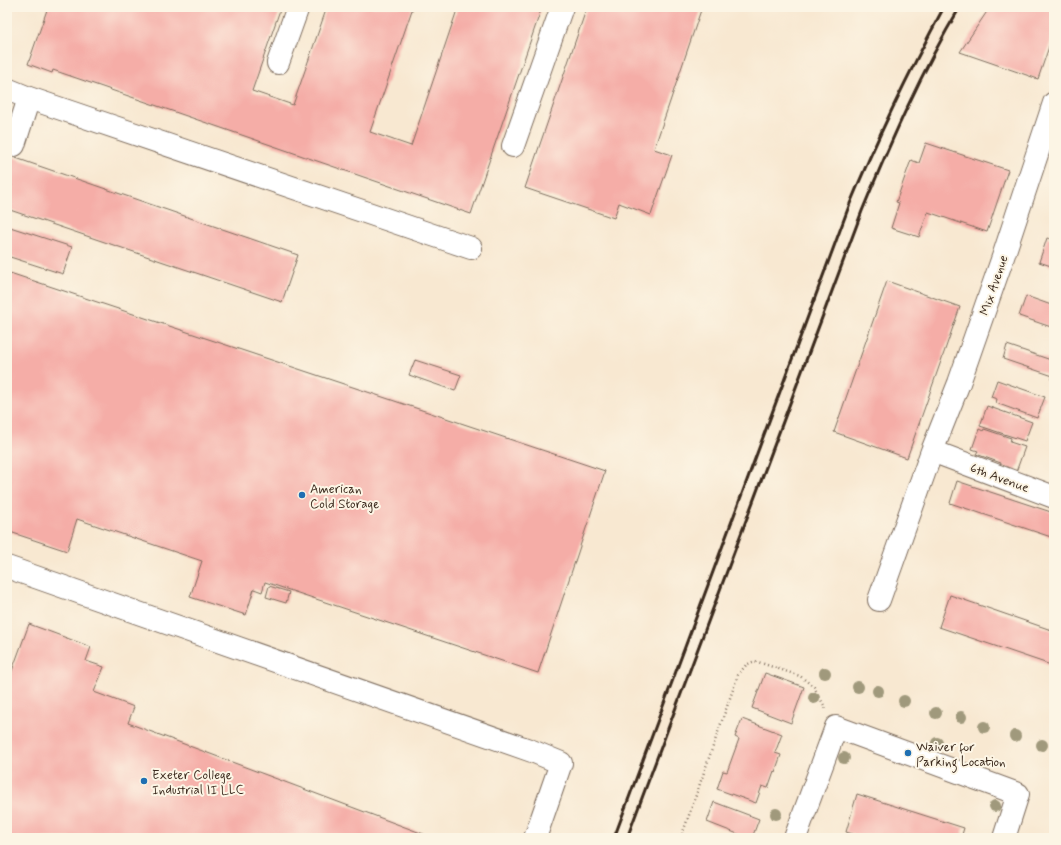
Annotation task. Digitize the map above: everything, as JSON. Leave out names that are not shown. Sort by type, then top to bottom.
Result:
[{"type":"street","points":[[278,63],[298,7]]},
{"type":"street","points":[[512,146],[562,7]]},
{"type":"street","points":[[7,89],[29,98],[471,248]]},
{"type":"street","points":[[7,142],[14,145],[29,98]]},
{"type":"street","name":"Mix Avenue","points":[[879,600],[939,454],[959,383],[1054,103]]},
{"type":"street","name":"6th Avenue","points":[[939,454],[1054,497]]},
{"type":"street","points":[[7,567],[532,751],[561,763],[535,838]]},
{"type":"street","points":[[795,838],[836,727],[1018,794],[1004,838]]},
{"type":"path","points":[[681,838],[738,675],[746,665],[755,661],[800,676],[814,687],[836,727]]},
{"type":"building","points":[[48,7],[281,7],[252,91],[293,105],[327,7],[413,7],[370,132],[411,146],[458,7],[542,7],[471,214],[53,70],[52,73],[28,64]]},
{"type":"building","points":[[587,7],[702,7],[654,149],[672,155],[651,215],[619,203],[614,218],[525,188]]},
{"type":"building","points":[[990,7],[1054,7],[1054,32],[1038,79],[960,52]]},
{"type":"building","points":[[926,143],[1008,170],[987,232],[928,212],[919,237],[891,228],[899,203],[896,202],[911,160],[919,163]]},
{"type":"building","points":[[7,155],[298,255],[282,302],[7,209],[7,200],[12,185],[7,184]]},
{"type":"building","points":[[7,226],[72,247],[63,274],[7,256]]},
{"type":"building","points":[[1047,238],[1054,240],[1054,267],[1039,262]]},
{"type":"building","name":"American Cold Storage","points":[[7,272],[605,471],[538,673],[265,582],[262,592],[254,589],[246,615],[190,597],[202,561],[77,519],[67,551],[7,531]]},
{"type":"building","points":[[887,281],[960,307],[907,458],[834,432]]},
{"type":"building","points":[[1026,296],[1054,306],[1054,328],[1019,316]]},
{"type":"building","points":[[1007,345],[1054,361],[1054,381],[1051,380],[1053,376],[1003,359]]},
{"type":"building","points":[[415,360],[461,375],[455,391],[409,375]]},
{"type":"building","points":[[997,380],[1045,397],[1037,418],[996,403],[997,399],[991,397]]},
{"type":"building","points":[[987,406],[1032,422],[1025,441],[980,426]]},
{"type":"building","points":[[979,429],[983,431],[984,429],[1011,438],[1010,442],[1025,447],[1016,472],[1000,466],[1001,463],[976,454],[978,451],[972,449]]},
{"type":"building","points":[[957,481],[1054,513],[1054,538],[950,503]]},
{"type":"building","points":[[269,586],[289,592],[286,603],[266,597]]},
{"type":"building","points":[[950,595],[1054,631],[1054,666],[939,627]]},
{"type":"building","name":"Exeter College Industrial II LLC","points":[[29,624],[91,647],[86,661],[104,667],[94,692],[134,707],[128,723],[434,838],[7,838],[7,678],[9,679]]},
{"type":"building","points":[[765,673],[804,687],[791,723],[752,708]]},
{"type":"building","points":[[742,719],[782,734],[775,753],[781,755],[775,772],[774,771],[768,788],[762,786],[756,803],[717,789],[723,771],[727,772],[739,739],[735,737]]},
{"type":"building","points":[[857,794],[964,828],[961,838],[876,838],[866,835],[865,838],[846,832]]},
{"type":"building","points":[[714,802],[759,819],[752,838],[748,838],[707,822]]},
{"type":"railway","points":[[614,838],[849,206],[894,105],[944,7]]},
{"type":"railway","points":[[627,838],[862,211],[907,107],[932,56],[960,7]]},
{"type":"place","name":"American Cold Storage","points":[[302,495]]},
{"type":"place","name":"Waiver for Parking Location","points":[[908,753]]},
{"type":"place","name":"Exeter College Industrial II LLC","points":[[144,781]]}]
